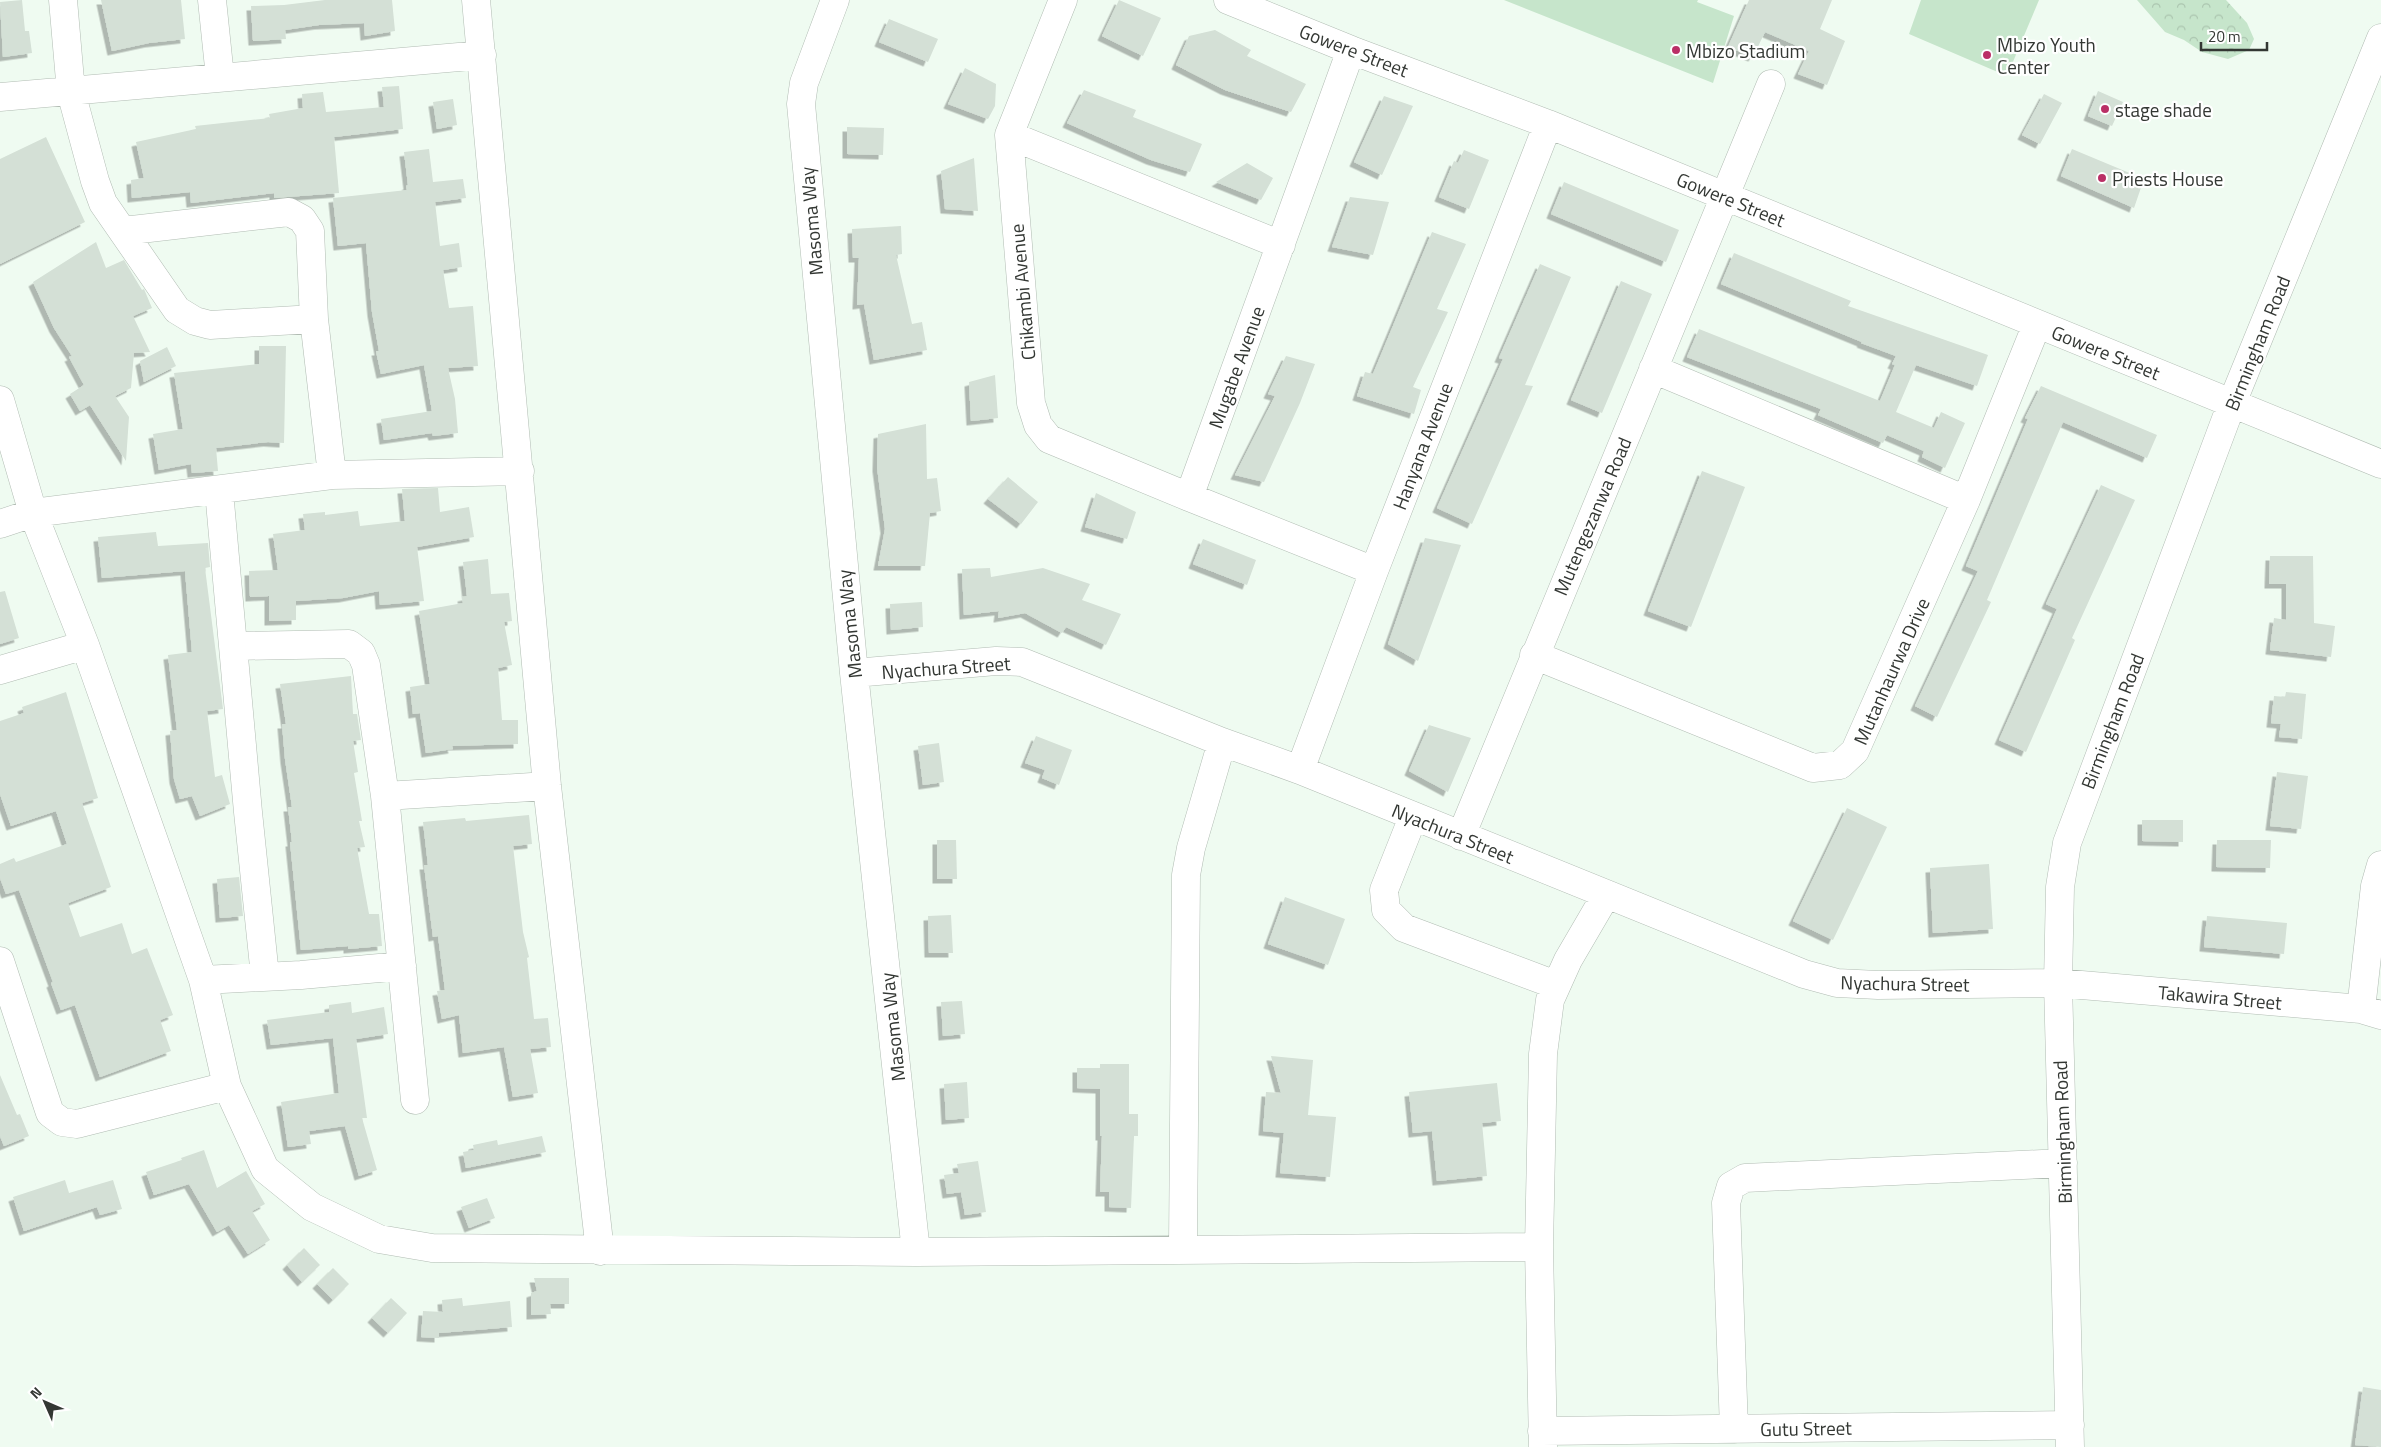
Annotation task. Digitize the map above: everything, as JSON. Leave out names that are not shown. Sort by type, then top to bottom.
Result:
[{"type":"street","points":[[63,0],[71,92],[95,181],[103,203],[177,310],[195,321],[210,325],[314,319]]},
{"type":"street","points":[[212,0],[220,77]]},
{"type":"street","points":[[476,0],[547,786],[600,1251]]},
{"type":"street","name":"Masoma Way","points":[[835,0],[804,84],[800,104],[854,674],[916,1252]]},
{"type":"street","name":"Chikambi Avenue","points":[[1063,0],[1009,134],[1031,403],[1038,425],[1049,439],[1189,497]]},
{"type":"street","name":"Gowere Street","points":[[1228,0],[1351,50],[1548,124],[2381,464]]},
{"type":"street","name":"Birmingham Road","points":[[2070,1436],[2058,983],[2060,887],[2067,843],[2232,403],[2381,38]]},
{"type":"street","name":"Mugabe Avenue","points":[[1189,497],[1351,50]]},
{"type":"street","points":[[0,97],[482,55]]},
{"type":"street","name":"Mutengezanwa Road","points":[[1460,836],[1771,84]]},
{"type":"street","name":"Hanyana Avenue","points":[[1300,770],[1374,571],[1548,124]]},
{"type":"street","points":[[1009,134],[1281,245]]},
{"type":"street","points":[[122,231],[289,212],[302,219],[310,231],[314,319],[332,475]]},
{"type":"street","name":"Mutanhaurwa Drive","points":[[1534,655],[1813,768],[1840,765],[1855,751],[1966,500],[2037,324]]},
{"type":"street","points":[[1652,369],[1966,500]]},
{"type":"street","points":[[0,400],[33,513],[85,645],[203,980],[227,1086],[265,1169],[312,1208],[379,1240],[432,1248],[600,1251],[916,1252],[1183,1248],[1539,1247]]},
{"type":"street","points":[[0,524],[33,513],[219,491],[332,475],[520,471]]},
{"type":"street","points":[[219,491],[265,976]]},
{"type":"street","points":[[1189,497],[1374,571]]},
{"type":"street","points":[[233,646],[349,644],[361,654],[366,665],[385,796],[415,1100]]},
{"type":"street","points":[[0,670],[85,645]]},
{"type":"street","name":"Nyachura Street","points":[[854,674],[996,661],[1022,662],[1222,742],[1300,770],[1804,974],[1837,983],[1878,985],[2058,983]]},
{"type":"street","points":[[1183,1248],[1186,875],[1191,848],[1222,742]]},
{"type":"street","points":[[385,796],[547,786]]},
{"type":"street","points":[[1413,816],[1384,890],[1386,910],[1404,928],[1556,985]]},
{"type":"street","points":[[2371,1012],[2375,886],[2381,866]]},
{"type":"street","points":[[1542,1439],[1539,1247],[1542,1054],[1550,1000],[1556,985],[1568,960],[1606,895]]},
{"type":"street","points":[[0,961],[50,1113],[62,1122],[77,1124],[227,1086]]},
{"type":"street","points":[[203,980],[301,975],[402,966]]},
{"type":"street","name":"Takawira Street","points":[[2058,983],[2371,1012]]},
{"type":"street","points":[[1734,1429],[1726,1203],[1731,1186],[1745,1178],[2063,1163]]},
{"type":"street","name":"Gutu Street","points":[[1542,1439],[1734,1429],[2070,1436]]},
{"type":"green space","name":"Mbizo Stadium","points":[[1504,0],[1698,0],[1697,2],[1734,16],[1713,83]]},
{"type":"green space","name":"Mbizo Youth Center","points":[[1921,0],[2039,0],[2007,76],[1909,34]]},
{"type":"green space","points":[[2137,0],[2226,0],[2247,23],[2254,39],[2249,50],[2228,59],[2202,52],[2184,40],[2165,32]]},
{"type":"building","points":[[22,0],[25,31],[29,31],[32,53],[3,57],[0,2]]},
{"type":"building","points":[[101,0],[181,0],[185,39],[149,43],[112,51]]},
{"type":"building","points":[[325,0],[392,0],[395,31],[365,36],[364,23],[319,25],[285,30],[286,39],[253,41],[251,6],[284,5]]},
{"type":"building","points":[[1119,0],[1161,18],[1143,56],[1102,36]]},
{"type":"building","points":[[1749,0],[1832,0],[1820,29],[1845,41],[1827,85],[1798,74],[1809,51],[1765,32],[1753,57],[1728,47]]},
{"type":"building","points":[[889,19],[938,39],[928,62],[879,42]]},
{"type":"building","points":[[1215,30],[1251,50],[1247,56],[1306,84],[1291,112],[1225,90],[1176,65],[1189,36]]},
{"type":"building","points":[[965,68],[996,84],[995,106],[988,119],[948,104]]},
{"type":"building","points":[[399,86],[403,129],[334,137],[339,193],[274,198],[274,193],[191,203],[190,192],[132,198],[131,180],[144,178],[136,142],[196,129],[195,126],[270,118],[269,114],[303,108],[302,94],[323,92],[326,112],[384,107],[382,87]]},
{"type":"building","points":[[1084,90],[1136,110],[1133,117],[1202,144],[1190,172],[1151,160],[1067,123]]},
{"type":"building","name":"stage shade","points":[[2098,91],[2123,102],[2112,126],[2088,116]]},
{"type":"building","points":[[2044,94],[2062,103],[2040,144],[2022,135]]},
{"type":"building","points":[[1384,96],[1413,106],[1382,175],[1354,162]]},
{"type":"building","points":[[453,99],[457,125],[437,129],[433,102]]},
{"type":"building","points":[[847,127],[884,128],[883,155],[847,154]]},
{"type":"building","points":[[46,137],[85,222],[0,264],[0,159]]},
{"type":"building","points":[[429,149],[433,182],[463,179],[466,198],[435,202],[440,246],[459,243],[462,267],[443,270],[449,308],[473,306],[478,366],[448,368],[455,399],[458,433],[433,436],[432,433],[384,440],[381,419],[432,411],[424,365],[381,374],[376,351],[379,351],[372,312],[366,243],[338,246],[333,198],[407,190],[404,152]]},
{"type":"building","name":"Priests House","points":[[2072,149],[2144,179],[2134,208],[2061,176]]},
{"type":"building","points":[[1464,150],[1489,160],[1469,209],[1439,197],[1454,161],[1458,163]]},
{"type":"building","points":[[974,158],[978,211],[945,209],[941,171]]},
{"type":"building","points":[[1247,163],[1273,178],[1261,200],[1216,182]]},
{"type":"building","points":[[1564,182],[1679,230],[1666,262],[1551,214]]},
{"type":"building","points":[[1350,197],[1389,202],[1373,255],[1332,247]]},
{"type":"building","points":[[901,226],[902,254],[896,255],[912,324],[922,322],[927,350],[874,360],[864,304],[857,305],[859,258],[853,258],[852,229]]},
{"type":"building","points":[[1432,232],[1466,244],[1437,309],[1448,312],[1413,387],[1421,390],[1414,414],[1357,396],[1365,372],[1373,374]]},
{"type":"building","points":[[96,242],[106,268],[124,260],[142,290],[144,289],[152,308],[133,316],[150,352],[134,353],[131,388],[115,396],[129,417],[126,461],[90,405],[80,411],[70,394],[84,385],[69,357],[72,356],[54,328],[33,282]]},
{"type":"building","points":[[1734,253],[1851,301],[1848,306],[1988,355],[1977,386],[1916,365],[1896,412],[1934,428],[1941,412],[1965,423],[1945,468],[1922,457],[1924,451],[1887,435],[1883,443],[1818,415],[1821,409],[1687,357],[1699,329],[1880,401],[1895,365],[1892,364],[1896,356],[1721,284]]},
{"type":"building","points":[[1540,264],[1571,277],[1525,385],[1533,386],[1472,524],[1437,508],[1503,359],[1499,358]]},
{"type":"building","points":[[1621,281],[1652,294],[1602,413],[1571,400]]},
{"type":"building","points":[[259,346],[286,346],[284,443],[268,442],[216,448],[218,471],[192,473],[191,464],[159,470],[153,434],[183,429],[174,373],[259,364]]},
{"type":"building","points":[[167,347],[176,366],[144,382],[140,361]]},
{"type":"building","points":[[1286,356],[1315,364],[1300,403],[1264,482],[1235,475],[1275,396],[1268,394]]},
{"type":"building","points":[[995,375],[998,418],[971,421],[969,382]]},
{"type":"building","points":[[2041,386],[2157,435],[2147,458],[2063,422],[1987,600],[1991,602],[1937,717],[1915,706],[1978,571],[1966,566],[2028,419],[2025,418]]},
{"type":"building","points":[[926,424],[927,479],[937,478],[941,511],[930,513],[925,566],[878,566],[885,529],[877,467],[878,434]]},
{"type":"building","points":[[1702,471],[1745,487],[1691,627],[1648,611]]},
{"type":"building","points":[[1008,477],[1038,502],[1021,524],[988,499]]},
{"type":"building","points":[[2101,485],[2135,500],[2072,638],[2075,640],[2026,752],[1999,740],[2057,609],[2046,604]]},
{"type":"building","points":[[438,488],[440,512],[469,507],[474,537],[417,547],[424,601],[380,605],[379,591],[343,598],[296,601],[296,620],[269,621],[269,596],[250,597],[249,571],[278,570],[273,534],[305,530],[303,514],[325,512],[325,515],[358,511],[360,526],[405,521],[402,489]]},
{"type":"building","points":[[1096,493],[1136,512],[1127,539],[1085,527]]},
{"type":"building","points":[[156,532],[158,546],[208,543],[210,567],[205,568],[223,709],[207,711],[215,777],[222,775],[230,804],[200,816],[192,796],[180,799],[174,779],[170,731],[177,730],[168,655],[192,652],[185,571],[102,578],[98,537]]},
{"type":"building","points":[[1425,538],[1461,545],[1418,661],[1388,644]]},
{"type":"building","points":[[1203,539],[1256,560],[1247,585],[1193,564]]},
{"type":"building","points":[[2270,556],[2313,556],[2314,623],[2335,626],[2331,657],[2270,650],[2274,618],[2286,620],[2286,584],[2269,584]]},
{"type":"building","points":[[488,559],[491,594],[509,593],[512,621],[504,622],[512,665],[498,668],[502,720],[518,720],[518,744],[452,746],[453,749],[426,753],[420,713],[413,714],[410,687],[430,684],[419,611],[463,603],[462,597],[467,596],[463,562]]},
{"type":"building","points":[[990,568],[991,577],[1043,568],[1090,584],[1082,600],[1121,614],[1106,645],[1066,627],[1062,633],[1025,613],[998,618],[999,611],[964,615],[962,569]]},
{"type":"building","points":[[5,591],[19,638],[0,644],[0,592]]},
{"type":"building","points":[[922,602],[923,627],[891,630],[890,604]]},
{"type":"building","points":[[351,676],[353,714],[357,714],[361,740],[353,741],[358,772],[354,773],[362,821],[359,821],[365,847],[357,848],[369,914],[379,914],[382,946],[348,949],[348,946],[301,950],[290,842],[292,842],[288,807],[292,807],[282,724],[286,724],[280,684]]},
{"type":"building","points":[[66,692],[98,798],[82,803],[111,887],[68,903],[80,937],[122,923],[132,954],[147,948],[173,1015],[160,1020],[171,1051],[100,1077],[75,1005],[61,1010],[51,983],[53,982],[19,890],[6,894],[0,878],[0,864],[14,858],[16,862],[67,844],[56,811],[11,826],[0,794],[0,721],[24,713],[22,707]]},
{"type":"building","points":[[2286,692],[2306,694],[2302,739],[2279,737],[2281,724],[2271,723],[2274,696],[2285,697]]},
{"type":"building","points":[[1429,725],[1471,738],[1448,792],[1409,771]]},
{"type":"building","points":[[1036,736],[1072,750],[1059,785],[1042,778],[1045,770],[1025,763]]},
{"type":"building","points":[[939,743],[944,782],[923,785],[918,746]]},
{"type":"building","points":[[2277,772],[2308,776],[2301,829],[2270,826]]},
{"type":"building","points":[[1847,808],[1887,827],[1833,940],[1793,921]]},
{"type":"building","points":[[529,815],[532,844],[513,846],[523,932],[529,957],[527,958],[534,1019],[548,1018],[551,1047],[530,1049],[538,1093],[513,1097],[504,1047],[463,1053],[459,1015],[442,1019],[437,991],[445,990],[438,936],[433,937],[424,865],[428,865],[423,822],[465,818],[466,821]]},
{"type":"building","points":[[2142,820],[2183,820],[2183,842],[2142,841]]},
{"type":"building","points":[[937,840],[956,840],[957,879],[937,879]]},
{"type":"building","points":[[2217,840],[2271,840],[2270,868],[2216,867]]},
{"type":"building","points":[[1989,864],[1993,929],[1933,933],[1930,868]]},
{"type":"building","points":[[239,877],[243,916],[220,918],[217,879]]},
{"type":"building","points":[[1285,897],[1345,919],[1328,965],[1268,944]]},
{"type":"building","points":[[951,915],[953,953],[929,953],[928,916]]},
{"type":"building","points":[[2207,916],[2287,923],[2284,954],[2204,947]]},
{"type":"building","points":[[962,1001],[965,1034],[943,1036],[941,1002]]},
{"type":"building","points":[[351,1002],[352,1013],[384,1007],[388,1034],[356,1039],[367,1118],[362,1118],[377,1170],[359,1176],[345,1126],[309,1131],[311,1144],[288,1147],[281,1102],[339,1093],[333,1038],[271,1045],[267,1020],[329,1012],[329,1005]]},
{"type":"building","points":[[1271,1056],[1313,1060],[1308,1115],[1336,1117],[1330,1177],[1280,1173],[1284,1133],[1263,1131],[1266,1092],[1281,1093]]},
{"type":"building","points":[[1100,1064],[1129,1064],[1129,1114],[1138,1114],[1138,1136],[1134,1136],[1131,1208],[1109,1207],[1109,1192],[1100,1192],[1102,1136],[1100,1136],[1100,1089],[1077,1088],[1077,1068],[1100,1068]]},
{"type":"building","points":[[0,1075],[17,1115],[20,1114],[29,1136],[4,1146],[0,1136]]},
{"type":"building","points":[[967,1082],[969,1118],[946,1120],[944,1084]]},
{"type":"building","points":[[1497,1083],[1501,1121],[1482,1123],[1487,1176],[1437,1181],[1432,1131],[1413,1133],[1409,1092]]},
{"type":"building","points":[[542,1136],[546,1152],[466,1168],[463,1152],[474,1150],[473,1145],[497,1140],[498,1145]]},
{"type":"building","points":[[204,1150],[217,1188],[246,1171],[265,1204],[252,1211],[270,1240],[248,1254],[229,1225],[217,1232],[189,1184],[154,1195],[146,1172],[182,1160],[181,1158]]},
{"type":"building","points":[[978,1161],[986,1212],[965,1215],[961,1192],[947,1194],[944,1175],[959,1173],[957,1164]]},
{"type":"building","points":[[65,1180],[69,1193],[113,1180],[122,1209],[100,1215],[97,1207],[24,1231],[13,1197]]},
{"type":"building","points":[[487,1198],[495,1218],[469,1228],[461,1207]]},
{"type":"building","points":[[304,1248],[320,1265],[302,1282],[287,1265]]},
{"type":"building","points":[[333,1268],[349,1284],[333,1300],[317,1284]]},
{"type":"building","points":[[534,1278],[569,1278],[569,1304],[550,1304],[551,1314],[531,1315],[531,1293],[537,1291]]},
{"type":"building","points":[[391,1298],[407,1313],[388,1333],[372,1318]]},
{"type":"building","points":[[462,1298],[463,1306],[510,1301],[512,1327],[439,1333],[439,1338],[421,1337],[423,1311],[443,1312],[442,1300]]},
{"type":"building","points":[[2363,1387],[2381,1390],[2381,1447],[2355,1445]]},
{"type":"place","name":"Mbizo Stadium","points":[[1676,50]]},
{"type":"place","name":"Mbizo Youth Center","points":[[1987,55]]},
{"type":"place","name":"stage shade","points":[[2105,109]]},
{"type":"place","name":"Priests House","points":[[2102,178]]}]
